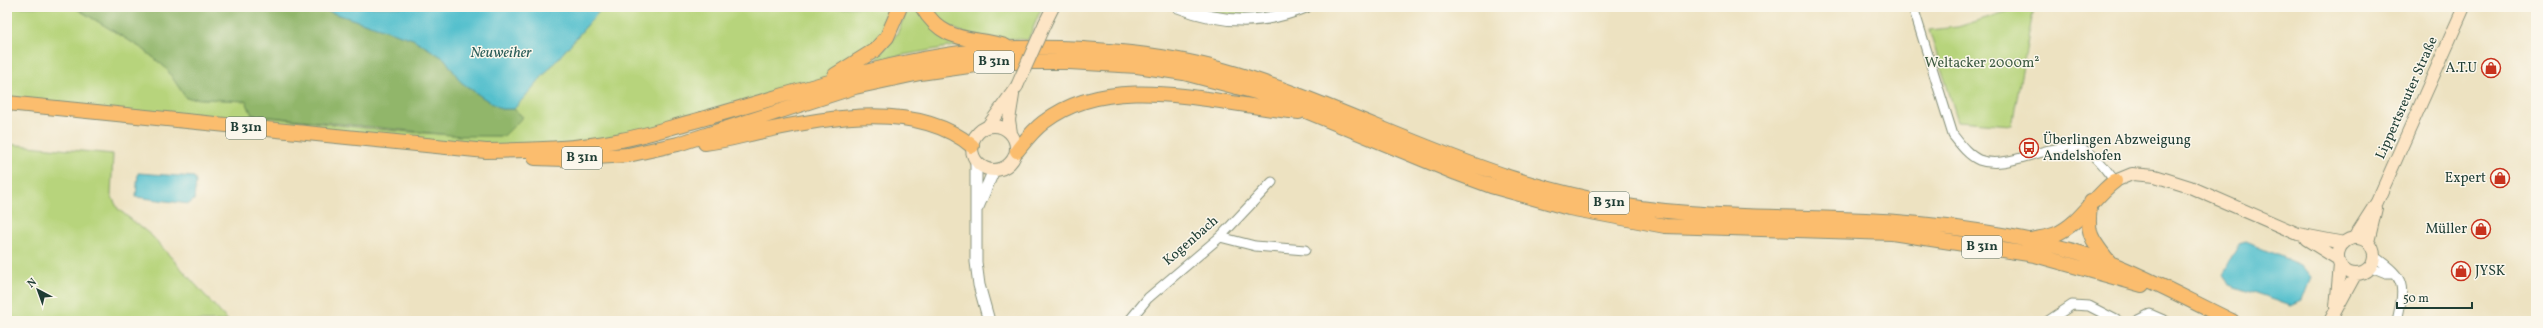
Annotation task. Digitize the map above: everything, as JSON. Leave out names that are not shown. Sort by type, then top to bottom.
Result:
[{"type":"highway","points":[[823,83],[875,50],[887,37],[900,7]]},
{"type":"highway","points":[[922,7],[932,22],[955,37],[990,42],[1013,48]]},
{"type":"highway","name":"B 31n","points":[[486,151],[552,149],[623,140],[823,83],[911,60],[1013,48],[1059,48],[1174,58],[1225,71],[1332,107],[1504,176],[1632,208],[1685,215],[1901,222],[2027,241],[2110,263],[2171,293]]},
{"type":"highway","name":"B 31n","points":[[7,103],[486,151],[514,157],[564,159],[628,155],[678,144],[855,87],[920,72],[997,62],[1069,62],[1137,66],[1184,73],[1267,96],[1491,186],[1597,214],[1665,226],[1892,233],[2035,255],[2171,293]]},
{"type":"highway","points":[[1017,151],[1044,122],[1064,110],[1088,100],[1121,93],[1156,93],[1268,110],[1315,114]]},
{"type":"highway","points":[[678,144],[712,142],[798,125],[868,117],[898,118],[930,124],[959,135],[972,146]]},
{"type":"highway","points":[[2091,202],[2115,181]]},
{"type":"highway","name":"B 31n","points":[[2027,241],[2056,234],[2071,223],[2091,202]]},
{"type":"highway","name":"B 31n","points":[[2091,202],[2087,222],[2092,238],[2110,263]]},
{"type":"highway","points":[[2171,293],[2232,321]]},
{"type":"main road","points":[[1015,90],[1009,120],[1011,133],[1017,144],[1017,151],[1011,162],[994,170],[984,168],[976,161],[972,146],[977,133],[988,126],[1015,90],[1053,7]]},
{"type":"main road","name":"Lippertsreuter Straße","points":[[2368,242],[2377,202],[2464,7]]},
{"type":"main road","points":[[988,126],[1001,126],[1011,133]]},
{"type":"main road","points":[[2115,181],[2132,174],[2155,176],[2170,180],[2298,234],[2339,262],[2346,272],[2355,275],[2366,272],[2373,262],[2368,242],[2298,234]]},
{"type":"main road","name":"Lippertsreuter Straße","points":[[2349,241],[2377,202]]},
{"type":"main road","points":[[2330,321],[2336,306],[2339,250],[2349,241]]},
{"type":"main road","points":[[2336,306],[2347,293],[2355,275]]},
{"type":"street","points":[[1178,7],[1203,16],[1241,21],[1275,18],[1306,7]]},
{"type":"street","points":[[1913,7],[1953,135],[1965,150],[1979,160],[1996,162],[2072,148],[2088,152],[2115,181]]},
{"type":"street","points":[[976,161],[976,262],[982,298],[989,321]]},
{"type":"street","points":[[976,212],[994,170]]},
{"type":"street","name":"Kogenbach","points":[[1129,321],[1148,298],[1220,237],[1272,182]]},
{"type":"street","points":[[1220,237],[1255,246],[1305,250]]},
{"type":"street","points":[[2373,262],[2386,274],[2394,274],[2400,280],[2402,292],[2396,321]]},
{"type":"street","points":[[2048,321],[2072,305],[2089,306],[2118,321]]},
{"type":"street","points":[[2136,321],[2150,314],[2166,321]]},
{"type":"green space","points":[[7,7],[74,7],[143,49],[166,68],[186,98],[246,101],[252,115],[283,119],[409,132],[472,136],[503,136],[522,117],[514,109],[603,7],[900,7],[887,37],[823,83],[623,140],[486,151],[7,103]]},
{"type":"green space","points":[[74,7],[315,7],[413,39],[445,59],[461,82],[482,97],[501,109],[514,109],[523,117],[504,136],[460,136],[252,115],[246,101],[186,98],[166,68],[143,49]]},
{"type":"green space","points":[[908,7],[916,7],[946,39],[960,45],[875,60],[897,34]]},
{"type":"green space","points":[[931,7],[1042,7],[1028,40],[987,37],[961,32],[940,18]]},
{"type":"green space","points":[[1194,7],[1287,7],[1264,13],[1240,15],[1216,13]]},
{"type":"green space","name":"Weltacker 2000m²","points":[[2021,7],[2034,7],[2012,125],[1958,121],[1929,30],[1958,27]]},
{"type":"green space","points":[[7,144],[113,154],[111,195],[118,209],[152,236],[228,321],[7,321]]},
{"type":"water","name":"Neuweiher","points":[[315,7],[603,7],[514,109],[501,109],[461,82],[445,59],[413,39]]},
{"type":"water","points":[[138,173],[194,177],[196,182],[194,200],[189,204],[136,197]]},
{"type":"water","points":[[2246,242],[2301,265],[2311,277],[2302,301],[2291,306],[2229,285],[2223,274],[2239,244]]},
{"type":"place","name":"A.T.U","points":[[2491,68]]},
{"type":"place","name":"Überlingen Abzweigung Andelshofen","points":[[2029,148]]},
{"type":"place","name":"Expert","points":[[2500,178]]},
{"type":"place","name":"Müller","points":[[2481,229]]},
{"type":"place","name":"JYSK","points":[[2461,271]]}]
